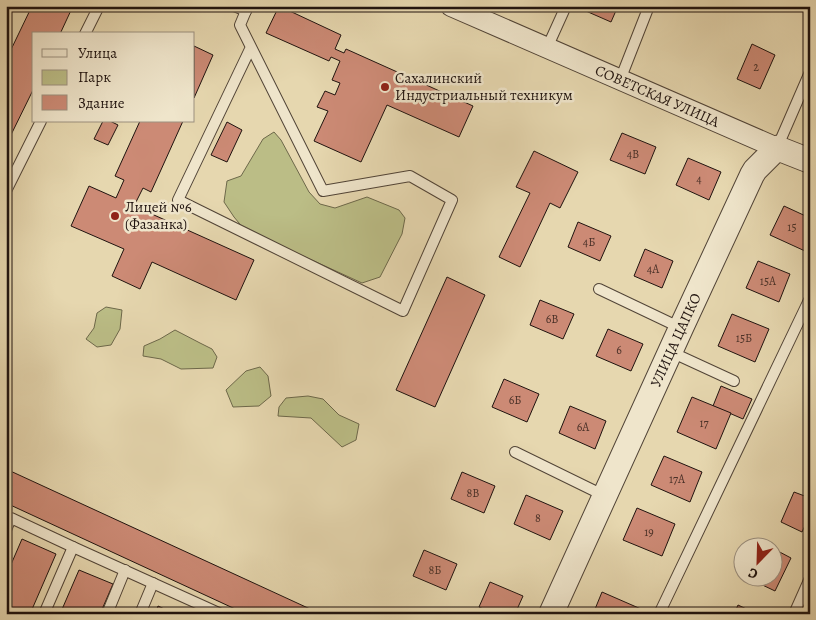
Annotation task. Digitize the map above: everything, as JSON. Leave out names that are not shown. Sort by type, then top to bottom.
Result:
[{"type":"street","name":"СОВЕТСКАЯ УЛИЦА","points":[[451,6],[810,161]]},
{"type":"street","name":"УЛИЦА ЦАПКО","points":[[551,614],[755,170],[777,148]]},
{"type":"lane","points":[[86,32],[99,6]]},
{"type":"lane","points":[[234,6],[247,9],[240,25],[251,47],[323,191],[410,176],[452,200],[403,310],[178,200],[251,47]]},
{"type":"lane","points":[[547,48],[566,6]]},
{"type":"lane","points":[[620,80],[649,6]]},
{"type":"lane","name":"УЛИЦА ЦАПКО","points":[[777,148],[810,72]]},
{"type":"lane","points":[[6,191],[40,122]]},
{"type":"lane","points":[[598,289],[681,328]]},
{"type":"lane","points":[[659,614],[810,298]]},
{"type":"lane","points":[[671,352],[734,381]]},
{"type":"lane","points":[[514,452],[605,496]]},
{"type":"lane","points":[[6,530],[11,518],[214,612]]},
{"type":"lane","points":[[44,614],[73,547]]},
{"type":"lane","points":[[107,614],[125,570]]},
{"type":"lane","points":[[794,614],[810,578]]},
{"type":"lane","points":[[140,614],[153,583]]},
{"type":"green space","points":[[274,132],[281,140],[309,192],[320,204],[335,208],[367,197],[399,210],[405,218],[402,234],[380,277],[362,283],[244,229],[234,217],[224,202],[227,181],[241,176],[263,139]]},
{"type":"green space","points":[[106,307],[122,310],[120,329],[111,345],[97,347],[86,339],[94,328],[97,313]]},
{"type":"green space","points":[[175,330],[212,349],[217,357],[213,368],[181,369],[161,359],[143,356],[144,346]]},
{"type":"green space","points":[[260,367],[268,376],[271,396],[259,406],[233,407],[226,390],[246,371]]},
{"type":"green space","points":[[308,396],[323,399],[339,415],[359,424],[356,440],[342,447],[311,418],[278,416],[279,407],[286,398]]},
{"type":"building","points":[[32,6],[73,6],[61,32],[32,32],[32,92],[6,145],[6,60]]},
{"type":"building","name":"Сахалинский Индустриальный техникум","points":[[279,6],[341,35],[335,49],[344,53],[346,49],[473,106],[459,137],[387,105],[361,162],[314,141],[328,111],[317,107],[325,91],[335,95],[340,83],[332,80],[340,61],[331,57],[329,61],[266,33]]},
{"type":"building","points":[[579,6],[618,6],[611,22],[579,8]]},
{"type":"building","points":[[752,44],[775,55],[760,89],[737,79]]},
{"type":"building","points":[[195,46],[213,55],[195,96]]},
{"type":"building","points":[[102,122],[112,122],[118,125],[108,145],[94,139]]},
{"type":"building","name":"Лицей №6 (Фазанка)","points":[[140,122],[183,122],[151,192],[143,188],[134,206],[254,260],[236,300],[152,262],[140,289],[112,276],[124,249],[71,226],[89,186],[116,198],[124,180],[115,176]]},
{"type":"building","points":[[227,122],[242,130],[227,162],[211,155]]},
{"type":"building","points":[[622,133],[656,147],[645,174],[610,160]]},
{"type":"building","points":[[534,151],[578,172],[560,208],[550,203],[520,267],[499,257],[530,193],[516,187]]},
{"type":"building","points":[[688,158],[721,172],[709,200],[676,185]]},
{"type":"building","points":[[784,206],[810,218],[810,242],[805,251],[770,235]]},
{"type":"building","points":[[578,222],[611,236],[600,261],[568,247]]},
{"type":"building","points":[[645,249],[673,261],[662,288],[634,276]]},
{"type":"building","points":[[758,261],[790,274],[779,302],[746,288]]},
{"type":"building","points":[[447,277],[485,295],[435,407],[396,390]]},
{"type":"building","points":[[540,300],[574,314],[563,339],[530,325]]},
{"type":"building","points":[[732,314],[769,329],[755,362],[718,346]]},
{"type":"building","points":[[608,329],[643,344],[631,371],[596,356]]},
{"type":"building","points":[[504,379],[539,394],[527,422],[492,407]]},
{"type":"building","points":[[721,386],[752,399],[743,419],[713,406]]},
{"type":"building","points":[[692,397],[731,413],[716,449],[677,432]]},
{"type":"building","points":[[570,406],[606,421],[595,449],[559,433]]},
{"type":"building","points":[[664,456],[702,472],[690,502],[651,485]]},
{"type":"building","points":[[6,469],[321,614],[246,614],[6,503]]},
{"type":"building","points":[[462,472],[495,486],[484,513],[451,499]]},
{"type":"building","points":[[794,492],[810,498],[810,515],[802,532],[781,522]]},
{"type":"building","points":[[526,495],[563,511],[550,540],[514,524]]},
{"type":"building","points":[[637,508],[675,524],[662,556],[623,540]]},
{"type":"building","points":[[22,539],[56,554],[30,614],[6,614],[6,576]]},
{"type":"building","points":[[424,550],[457,564],[446,590],[413,576]]},
{"type":"building","points":[[784,554],[791,558],[784,572]]},
{"type":"building","points":[[79,570],[113,584],[100,614],[60,614]]},
{"type":"building","points":[[490,582],[523,596],[515,614],[494,614],[479,607]]},
{"type":"building","points":[[602,592],[641,609],[639,614],[593,614]]},
{"type":"building","points":[[738,605],[757,614],[734,614]]},
{"type":"building","points":[[158,606],[175,614],[155,614]]},
{"type":"place","name":"Сахалинский Индустриальный техникум","points":[[385,87]]},
{"type":"place","name":"Лицей №6 (Фазанка)","points":[[115,216]]}]
